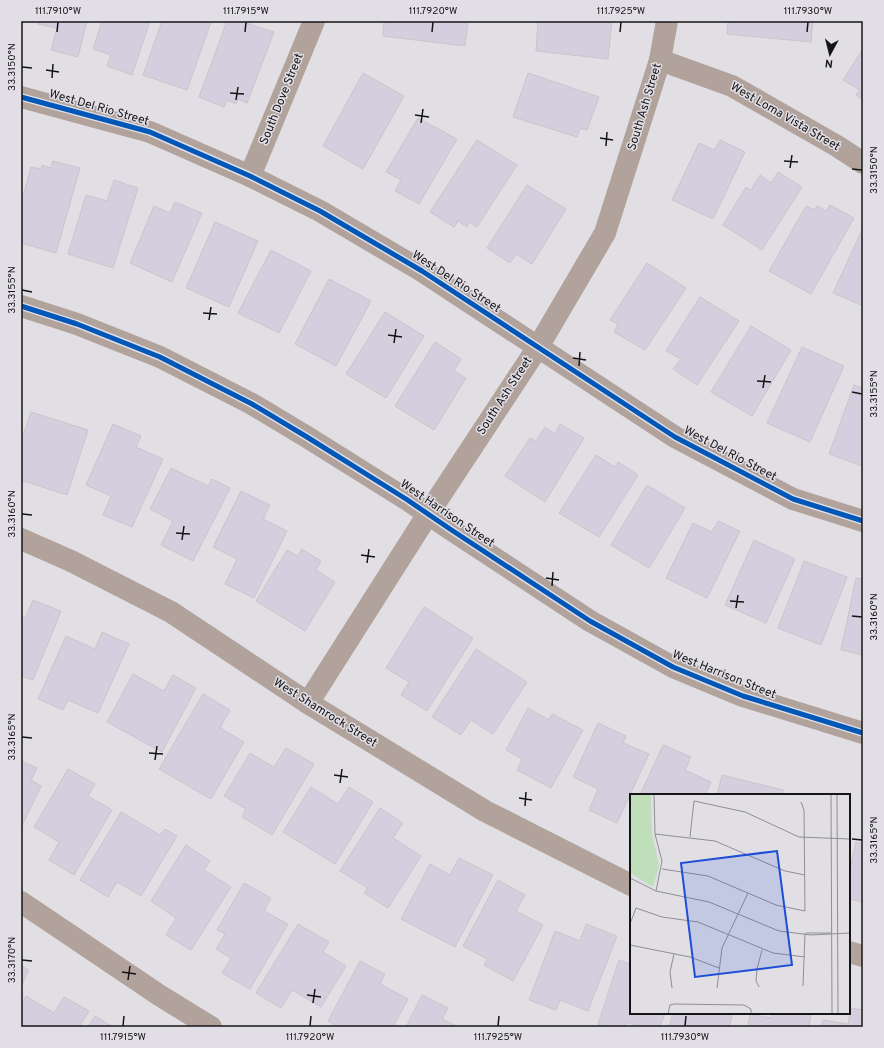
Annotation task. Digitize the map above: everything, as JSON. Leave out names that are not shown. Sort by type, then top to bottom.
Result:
[{"type":"street","name":"South Dove Street","points":[[250,176],[314,21]]},
{"type":"street","name":"South Ash Street","points":[[308,703],[428,514],[538,347],[605,233],[660,60],[667,21]]},
{"type":"street","name":"West Loma Vista Street","points":[[660,60],[732,86],[863,163]]},
{"type":"street","name":"West Del Rio Street","points":[[21,97],[150,132],[250,176],[320,211],[422,271],[675,437],[793,499],[863,521]]},
{"type":"street","name":"West Harrison Street","points":[[21,306],[76,324],[153,355],[252,404],[406,499],[590,621],[673,667],[743,696],[863,733]]},
{"type":"street","name":"West Shamrock Street","points":[[21,539],[71,561],[171,612],[308,703],[485,811],[630,884]]},
{"type":"street","points":[[21,902],[160,995],[211,1027]]},
{"type":"street","points":[[850,952],[863,956]]},
{"type":"building","points":[[39,21],[87,21],[78,57],[51,50],[57,28],[38,24]]},
{"type":"building","points":[[102,21],[150,21],[132,75],[107,66],[111,55],[93,49]]},
{"type":"building","points":[[162,21],[211,22],[187,90],[143,75]]},
{"type":"building","points":[[227,21],[240,21],[274,32],[247,103],[238,99],[236,104],[227,100],[224,107],[199,97]]},
{"type":"building","points":[[384,21],[468,21],[465,46],[383,36]]},
{"type":"building","points":[[538,21],[612,21],[608,59],[536,51]]},
{"type":"building","points":[[728,21],[813,21],[811,42],[727,34]]},
{"type":"building","points":[[863,49],[863,100],[856,95],[860,90],[843,80]]},
{"type":"building","points":[[363,73],[404,96],[363,169],[323,146]]},
{"type":"building","points":[[528,73],[599,97],[587,130],[580,128],[577,137],[513,117]]},
{"type":"building","points":[[418,118],[457,139],[419,204],[395,191],[401,180],[386,172]]},
{"type":"building","points":[[477,140],[517,165],[477,227],[469,222],[467,227],[458,221],[454,227],[430,212]]},
{"type":"building","points":[[720,140],[745,152],[713,219],[672,200],[699,143],[714,150]]},
{"type":"building","points":[[53,161],[80,168],[56,253],[21,243],[21,204],[31,167],[41,169],[42,165],[51,168]]},
{"type":"building","points":[[778,172],[802,187],[762,250],[723,225],[746,187],[751,190],[760,175],[771,183]]},
{"type":"building","points":[[114,180],[138,188],[113,268],[68,254],[86,195],[107,201]]},
{"type":"building","points":[[527,185],[566,209],[532,264],[516,254],[510,263],[487,248]]},
{"type":"building","points":[[175,202],[202,213],[172,282],[130,263],[154,206],[170,213]]},
{"type":"building","points":[[830,205],[854,218],[811,294],[769,271],[806,206],[815,210],[817,206],[826,211]]},
{"type":"building","points":[[215,222],[258,241],[229,307],[186,288]]},
{"type":"building","points":[[863,228],[863,306],[833,293]]},
{"type":"building","points":[[271,250],[311,271],[279,333],[238,313]]},
{"type":"building","points":[[647,263],[686,288],[645,350],[614,332],[618,324],[610,320]]},
{"type":"building","points":[[329,279],[371,301],[336,366],[295,344]]},
{"type":"building","points":[[700,297],[739,321],[697,385],[673,369],[681,359],[666,351]]},
{"type":"building","points":[[385,312],[424,336],[386,398],[346,374]]},
{"type":"building","points":[[751,326],[791,350],[752,416],[711,392]]},
{"type":"building","points":[[435,342],[461,359],[454,371],[466,378],[434,430],[395,406]]},
{"type":"building","points":[[802,347],[844,366],[810,442],[767,423]]},
{"type":"building","points":[[854,385],[863,388],[863,466],[829,454]]},
{"type":"building","points":[[31,412],[88,430],[67,495],[21,480],[21,441]]},
{"type":"building","points":[[113,424],[141,436],[136,447],[163,459],[132,527],[103,515],[111,496],[86,485]]},
{"type":"building","points":[[560,424],[584,438],[545,502],[505,476],[530,438],[536,441],[545,427],[555,434]]},
{"type":"building","points":[[596,455],[615,467],[618,462],[638,475],[599,537],[559,513]]},
{"type":"building","points":[[171,468],[208,486],[212,479],[230,488],[193,561],[161,545],[173,521],[150,509]]},
{"type":"building","points":[[647,485],[685,508],[649,568],[611,545]]},
{"type":"building","points":[[241,491],[270,505],[263,519],[287,531],[254,598],[225,584],[237,559],[213,547]]},
{"type":"building","points":[[718,521],[740,531],[707,598],[666,578],[693,523],[712,532]]},
{"type":"building","points":[[754,540],[795,559],[766,623],[725,605]]},
{"type":"building","points":[[302,549],[321,561],[316,570],[335,582],[305,631],[256,601],[287,550],[298,556]]},
{"type":"building","points":[[804,561],[847,577],[821,645],[778,628]]},
{"type":"building","points":[[856,578],[863,579],[863,655],[841,650]]},
{"type":"building","points":[[33,600],[61,611],[33,680],[21,676],[21,617],[25,619]]},
{"type":"building","points":[[424,607],[473,638],[427,711],[401,695],[409,682],[386,668]]},
{"type":"building","points":[[102,632],[129,644],[98,713],[68,700],[63,710],[38,699],[66,636],[95,649]]},
{"type":"building","points":[[476,649],[527,682],[493,734],[471,720],[461,735],[432,717]]},
{"type":"building","points":[[133,674],[164,691],[173,675],[196,688],[162,752],[107,722]]},
{"type":"building","points":[[203,694],[230,710],[220,728],[244,742],[211,799],[159,769]]},
{"type":"building","points":[[528,708],[549,720],[552,714],[583,730],[551,788],[517,770],[522,759],[506,750]]},
{"type":"building","points":[[598,723],[626,736],[623,743],[649,754],[617,823],[589,810],[598,789],[573,777]]},
{"type":"building","points":[[663,745],[691,757],[685,770],[711,782],[705,794],[640,794]]},
{"type":"building","points":[[286,748],[314,764],[272,835],[242,817],[246,809],[224,796],[250,753],[274,767]]},
{"type":"building","points":[[21,761],[37,768],[31,780],[41,786],[21,828]]},
{"type":"building","points":[[68,769],[95,784],[88,796],[112,810],[74,875],[49,860],[59,842],[34,827]]},
{"type":"building","points":[[722,775],[783,790],[782,794],[717,794]]},
{"type":"building","points":[[311,787],[338,804],[349,787],[373,802],[335,864],[283,832]]},
{"type":"building","points":[[380,808],[403,823],[393,838],[421,856],[388,908],[364,893],[368,888],[340,871]]},
{"type":"building","points":[[121,812],[160,835],[165,829],[177,836],[141,896],[117,882],[108,897],[80,880]]},
{"type":"building","points":[[856,842],[863,844],[863,902],[850,899],[850,869]]},
{"type":"building","points":[[186,845],[210,861],[204,870],[231,887],[191,950],[166,935],[176,918],[151,901]]},
{"type":"building","points":[[459,858],[493,875],[455,947],[401,919],[430,864],[450,875]]},
{"type":"building","points":[[498,880],[525,895],[516,911],[543,925],[513,981],[484,965],[487,959],[463,946]]},
{"type":"building","points":[[244,883],[271,898],[264,911],[288,924],[250,989],[222,973],[231,958],[216,949],[225,934],[217,930]]},
{"type":"building","points":[[298,924],[329,942],[323,952],[346,966],[321,1007],[292,990],[281,1008],[256,993]]},
{"type":"building","points":[[586,924],[617,936],[588,1011],[560,1000],[556,1010],[529,1000],[555,931],[580,941]]},
{"type":"building","points":[[619,960],[630,964],[630,1014],[665,1014],[660,1027],[640,1027],[627,1022],[625,1027],[606,1027],[598,1024]]},
{"type":"building","points":[[360,961],[385,974],[380,984],[408,999],[393,1027],[338,1027],[328,1021]]},
{"type":"building","points":[[21,966],[29,970],[21,986]]},
{"type":"building","points":[[422,995],[448,1008],[442,1019],[458,1027],[406,1027]]},
{"type":"building","points":[[26,996],[54,1013],[64,997],[89,1011],[79,1027],[21,1027],[21,1005]]},
{"type":"building","points":[[851,1008],[863,1010],[863,1027],[821,1027],[823,1020],[848,1024]]},
{"type":"building","points":[[673,1014],[733,1014],[729,1027],[669,1027]]},
{"type":"building","points":[[750,1014],[771,1018],[772,1014],[811,1014],[809,1027],[748,1027]]},
{"type":"building","points":[[95,1016],[113,1027],[88,1027]]},
{"type":"cycle path","points":[[21,97],[150,132],[250,176],[320,211],[422,271],[675,437],[793,499],[863,521]]},
{"type":"cycle path","points":[[21,306],[77,324],[160,357],[252,404],[406,499],[590,621],[673,667],[743,696],[863,733]]}]
